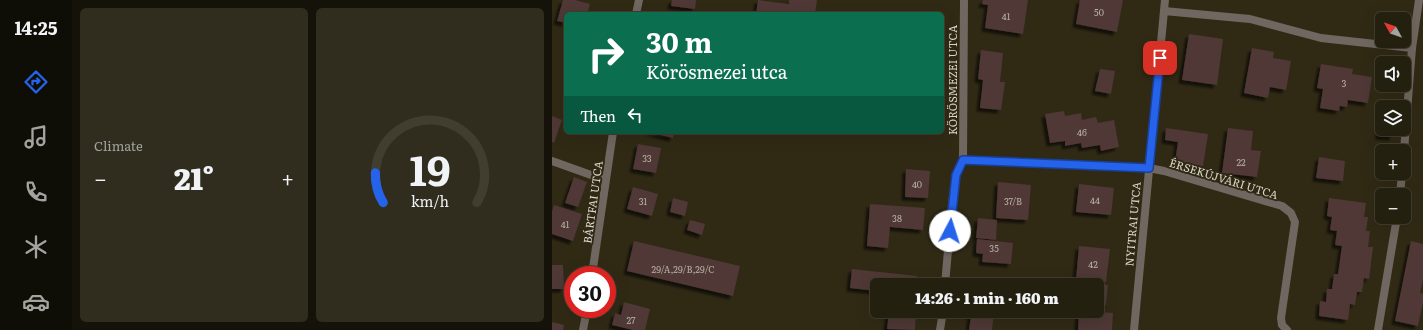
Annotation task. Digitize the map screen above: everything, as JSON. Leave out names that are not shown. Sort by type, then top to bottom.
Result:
[{"type":"street","points":[[636,12],[639,0]]},
{"type":"street","name":"KÖRÖSMEZEI UTCA","points":[[946,278],[956,175],[963,160],[964,0]]},
{"type":"street","name":"NYITRAI UTCA","points":[[1134,330],[1165,0]]},
{"type":"street","points":[[1405,144],[1412,48],[1419,0]]},
{"type":"street","points":[[1164,11],[1250,19],[1321,38],[1412,48]]},
{"type":"street","name":"BÁRTFAI UTCA","points":[[593,266],[613,134]]},
{"type":"street","points":[[963,160],[1149,168]]},
{"type":"street","points":[[552,161],[605,180]]},
{"type":"street","name":"ÉRSEKÚJVÁRI UTCA","points":[[1149,168],[1164,171],[1282,206],[1291,213],[1295,222],[1281,318],[1282,325],[1287,330]]},
{"type":"street","points":[[1378,330],[1396,224]]},
{"type":"street","points":[[583,330],[585,318]]},
{"type":"street","points":[[940,330],[941,318]]},
{"type":"building","points":[[563,0],[575,0],[590,4],[588,12],[564,12],[564,23],[557,21]]},
{"type":"building","points":[[672,0],[696,0],[695,9],[671,6]]},
{"type":"building","points":[[758,0],[789,4],[789,0],[817,0],[815,12],[756,12]]},
{"type":"building","points":[[983,0],[1028,0],[1023,34],[985,28],[988,5],[982,4]]},
{"type":"building","points":[[1080,0],[1123,0],[1117,32],[1076,24]]},
{"type":"building","points":[[1189,34],[1223,39],[1217,85],[1182,80]]},
{"type":"building","points":[[1252,48],[1274,52],[1273,58],[1291,61],[1286,90],[1270,87],[1268,98],[1244,93]]},
{"type":"building","points":[[981,50],[1003,53],[1000,82],[1005,82],[1001,110],[980,108],[983,80],[978,79]]},
{"type":"building","points":[[1321,64],[1353,69],[1352,74],[1372,77],[1368,103],[1348,100],[1347,107],[1340,106],[1339,111],[1320,108],[1323,89],[1317,88]]},
{"type":"building","points":[[1100,69],[1115,71],[1111,94],[1095,91]]},
{"type":"building","points":[[1064,111],[1065,116],[1081,113],[1082,120],[1096,117],[1098,123],[1114,120],[1119,147],[1101,151],[1100,145],[1082,148],[1081,143],[1065,146],[1065,141],[1050,143],[1045,114]]},
{"type":"building","points":[[552,116],[562,120],[554,143],[552,142]]},
{"type":"building","points":[[1166,128],[1208,134],[1203,166],[1175,162],[1178,142],[1165,140]]},
{"type":"building","points":[[1228,128],[1253,131],[1251,150],[1261,151],[1257,177],[1222,173]]},
{"type":"building","points":[[656,134],[674,134],[673,138]]},
{"type":"building","points":[[638,144],[661,148],[656,173],[633,169]]},
{"type":"building","points":[[1319,157],[1345,161],[1343,181],[1316,178]]},
{"type":"building","points":[[906,169],[930,171],[928,198],[905,197]]},
{"type":"building","points":[[574,177],[587,182],[578,207],[565,203]]},
{"type":"building","points":[[998,182],[1031,185],[1028,220],[996,218]]},
{"type":"building","points":[[1079,184],[1114,188],[1111,215],[1076,212]]},
{"type":"building","points":[[633,187],[658,194],[652,216],[627,209]]},
{"type":"building","points":[[673,198],[688,202],[685,216],[670,212]]},
{"type":"building","points":[[1329,198],[1366,203],[1364,217],[1368,217],[1366,231],[1370,231],[1368,247],[1373,247],[1369,279],[1364,278],[1362,292],[1357,292],[1355,305],[1350,304],[1348,320],[1319,316],[1320,301],[1326,302],[1327,289],[1332,289],[1334,274],[1338,274],[1342,246],[1335,245],[1337,231],[1330,230],[1332,217],[1327,216]]},
{"type":"building","points":[[870,204],[925,208],[923,230],[890,227],[888,248],[867,246]]},
{"type":"building","points":[[554,205],[582,214],[573,241],[552,234],[552,211]]},
{"type":"building","points":[[978,218],[997,220],[996,240],[976,238]]},
{"type":"building","points":[[690,220],[705,224],[702,235],[687,230]]},
{"type":"building","points":[[977,239],[1013,243],[1011,264],[982,262],[983,254],[976,253]]},
{"type":"building","points":[[634,241],[740,266],[733,296],[627,271]]},
{"type":"building","points":[[1411,241],[1423,244],[1423,280],[1420,293],[1423,294],[1423,302],[1418,326],[1395,321]]},
{"type":"building","points":[[1079,246],[1110,249],[1106,282],[1104,282],[1104,278],[1076,278]]},
{"type":"building","points":[[552,265],[563,265],[564,289],[552,289]]},
{"type":"building","points":[[852,269],[917,276],[917,278],[870,278],[870,290],[850,288]]},
{"type":"building","points":[[1104,285],[1108,285],[1106,305],[1104,305]]},
{"type":"building","points":[[624,302],[650,309],[645,330],[633,330],[612,325],[614,318],[616,318],[616,313],[621,315]]},
{"type":"building","points":[[1104,312],[1113,313],[1112,330],[1078,330],[1079,318],[1104,318]]},
{"type":"building","points":[[888,318],[916,318],[915,330],[887,329]]},
{"type":"building","points":[[971,318],[993,318],[992,330],[969,330]]},
{"type":"building","points":[[552,322],[564,325],[563,330],[552,330]]},
{"type":"route","points":[[950,231],[956,175],[963,160],[1149,168],[1160,58]]}]
